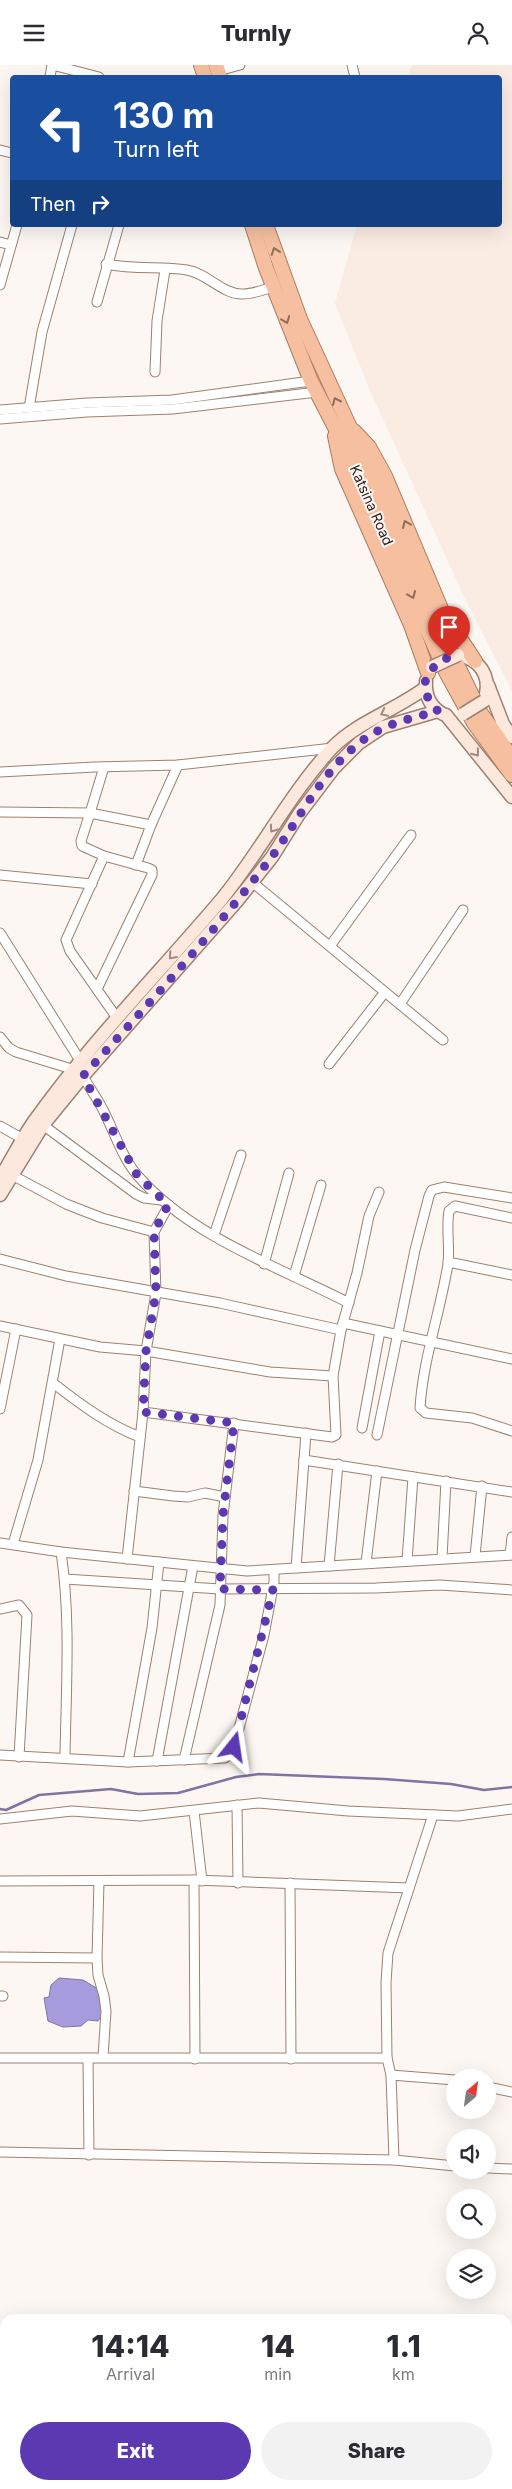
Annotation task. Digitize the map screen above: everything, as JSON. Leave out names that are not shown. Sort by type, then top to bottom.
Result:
[{"type":"highway","name":"Katsina Road","points":[[253,227],[273,287],[314,386],[341,426],[471,697],[512,758]]},
{"type":"highway","name":"Katsina Road","points":[[267,227],[341,426],[446,672],[474,723],[512,775]]},
{"type":"highway","points":[[430,670],[342,469],[336,449],[341,426],[363,439],[385,476],[442,611],[475,661]]},
{"type":"main road","points":[[512,737],[503,724],[481,667],[475,661],[458,655],[430,670],[425,688],[431,705],[442,713],[512,797]]},
{"type":"main road","points":[[5,1172],[43,1125],[80,1069],[252,882],[272,857],[299,814],[334,768],[350,751],[384,727],[442,713],[454,717],[462,715],[484,701],[488,684]]},
{"type":"main road","points":[[0,1195],[5,1172],[23,1139],[80,1069],[118,1018],[222,899],[253,858],[300,789],[333,748],[365,723],[399,706],[425,688]]},
{"type":"street","points":[[52,65],[91,75]]},
{"type":"street","points":[[218,71],[240,65]]},
{"type":"street","points":[[0,285],[16,227]]},
{"type":"street","points":[[29,408],[42,332],[71,227]]},
{"type":"street","points":[[97,302],[106,264],[118,227]]},
{"type":"street","points":[[0,242],[12,245]]},
{"type":"street","points":[[106,264],[196,272],[234,293],[250,293],[273,287]]},
{"type":"street","points":[[155,373],[157,321],[165,270]]},
{"type":"street","points":[[0,410],[87,403],[172,400],[314,386]]},
{"type":"street","points":[[0,419],[87,412],[173,409],[314,386]]},
{"type":"street","points":[[0,772],[178,765],[333,748]]},
{"type":"street","points":[[136,865],[151,825],[178,765]]},
{"type":"street","points":[[97,989],[152,875],[152,870],[104,856],[84,848],[81,844],[104,767]]},
{"type":"street","points":[[0,812],[90,813],[151,825]]},
{"type":"street","points":[[330,946],[411,835]]},
{"type":"street","points":[[104,856],[66,940],[70,951],[118,1018]]},
{"type":"street","points":[[0,875],[92,884]]},
{"type":"street","points":[[252,882],[443,1040]]},
{"type":"street","points":[[400,1004],[463,910]]},
{"type":"street","points":[[0,933],[105,1113],[118,1143],[133,1169],[165,1202],[214,1235],[264,1264],[294,1276],[349,1303]]},
{"type":"street","points":[[329,1064],[385,992]]},
{"type":"street","points":[[0,1037],[9,1048],[16,1052],[80,1069]]},
{"type":"street","points":[[43,1125],[77,1152],[144,1198],[165,1202]]},
{"type":"street","points":[[0,1126],[23,1139]]},
{"type":"street","points":[[214,1235],[241,1155]]},
{"type":"street","points":[[121,1181],[133,1169]]},
{"type":"street","points":[[5,1172],[66,1204],[102,1218],[154,1232]]},
{"type":"street","points":[[264,1264],[289,1173]]},
{"type":"street","points":[[294,1276],[321,1185]]},
{"type":"street","points":[[377,1435],[415,1250],[432,1190],[444,1187],[512,1198]]},
{"type":"street","points":[[143,1412],[332,1437],[336,1435],[333,1376],[342,1327],[369,1215],[379,1192]]},
{"type":"street","points":[[126,1559],[143,1412],[146,1351],[156,1293],[154,1232],[165,1202]]},
{"type":"street","points":[[511,1427],[472,1418],[422,1411],[423,1373],[432,1340],[448,1262],[449,1214],[455,1206],[512,1218]]},
{"type":"street","points":[[0,1259],[66,1276],[342,1327],[432,1340],[512,1359]]},
{"type":"street","points":[[448,1262],[512,1275]]},
{"type":"street","points":[[0,1326],[100,1347],[146,1351],[270,1372],[333,1376]]},
{"type":"street","points":[[0,1409],[16,1329]]},
{"type":"street","points":[[362,1427],[380,1331]]},
{"type":"street","points":[[13,1544],[38,1460],[60,1339]]},
{"type":"street","points":[[53,1383],[85,1408],[120,1429],[140,1437]]},
{"type":"street","points":[[184,1760],[220,1605],[220,1569],[225,1497],[234,1423]]},
{"type":"street","points":[[296,1568],[306,1433]]},
{"type":"street","points":[[304,1460],[512,1492]]},
{"type":"street","points":[[329,1566],[338,1464]]},
{"type":"street","points":[[366,1563],[377,1471]]},
{"type":"street","points":[[407,1561],[413,1477]]},
{"type":"street","points":[[442,1558],[446,1481]]},
{"type":"street","points":[[475,1556],[482,1486]]},
{"type":"street","points":[[134,1491],[188,1497],[205,1493],[225,1497]]},
{"type":"street","points":[[0,1543],[61,1552],[247,1571],[511,1555],[512,1537]]},
{"type":"street","points":[[61,1552],[65,1579],[65,1757]]},
{"type":"street","points":[[128,1762],[152,1628],[159,1562]]},
{"type":"street","points":[[157,1761],[193,1566]]},
{"type":"street","points":[[0,1755],[65,1757],[128,1762],[225,1758],[234,1747],[273,1590],[274,1569]]},
{"type":"street","points":[[65,1579],[220,1589],[273,1590],[440,1585],[512,1590]]},
{"type":"street","points":[[0,1609],[20,1605],[28,1615],[19,1757]]},
{"type":"street","points":[[0,1819],[72,1811],[140,1816],[272,1803],[340,1810],[433,1815],[476,1815],[512,1809]]},
{"type":"street","points":[[237,1805],[238,1883]]},
{"type":"street","points":[[194,1811],[198,1881],[195,2059]]},
{"type":"street","points":[[394,2160],[391,2075],[387,2058],[386,1982],[388,1953],[433,1815]]},
{"type":"street","points":[[0,1881],[198,1881],[409,1888]]},
{"type":"street","points":[[99,1881],[97,1958],[98,1975],[106,2011],[103,2057]]},
{"type":"street","points":[[290,1883],[291,2059]]},
{"type":"street","points":[[0,1957],[97,1958]]},
{"type":"street","points":[[88,2057],[88,2155]]},
{"type":"street","points":[[0,2058],[387,2058]]},
{"type":"street","points":[[391,2075],[446,2079]]},
{"type":"street","points":[[496,2089],[512,2092]]},
{"type":"street","points":[[0,2152],[394,2160],[446,2165]]},
{"type":"street","points":[[496,2168],[512,2169]]},
{"type":"shaded area","points":[[412,65],[512,65],[512,691],[467,603],[371,393],[335,303],[356,227],[502,227],[502,75],[408,75]]},
{"type":"shaded area","points":[[59,1978],[83,1980],[98,1989],[103,2014],[98,2021],[88,2020],[81,2026],[63,2027],[48,2021],[44,1998],[49,1997],[51,1985]]},
{"type":"waterway","points":[[0,1809],[6,1810],[39,1795],[111,1789],[138,1794],[178,1793],[236,1777],[259,1774],[384,1779],[451,1784],[484,1790],[512,1787]]},
{"type":"route","points":[[234,1747],[264,1635],[273,1590],[220,1589],[223,1515],[234,1423],[143,1412],[146,1351],[156,1293],[154,1232],[168,1205],[137,1175],[118,1143],[105,1113],[83,1076],[237,901],[272,857],[299,814],[334,768],[350,751],[384,727],[438,711],[431,705],[427,697],[426,681],[432,667],[449,657]]}]
